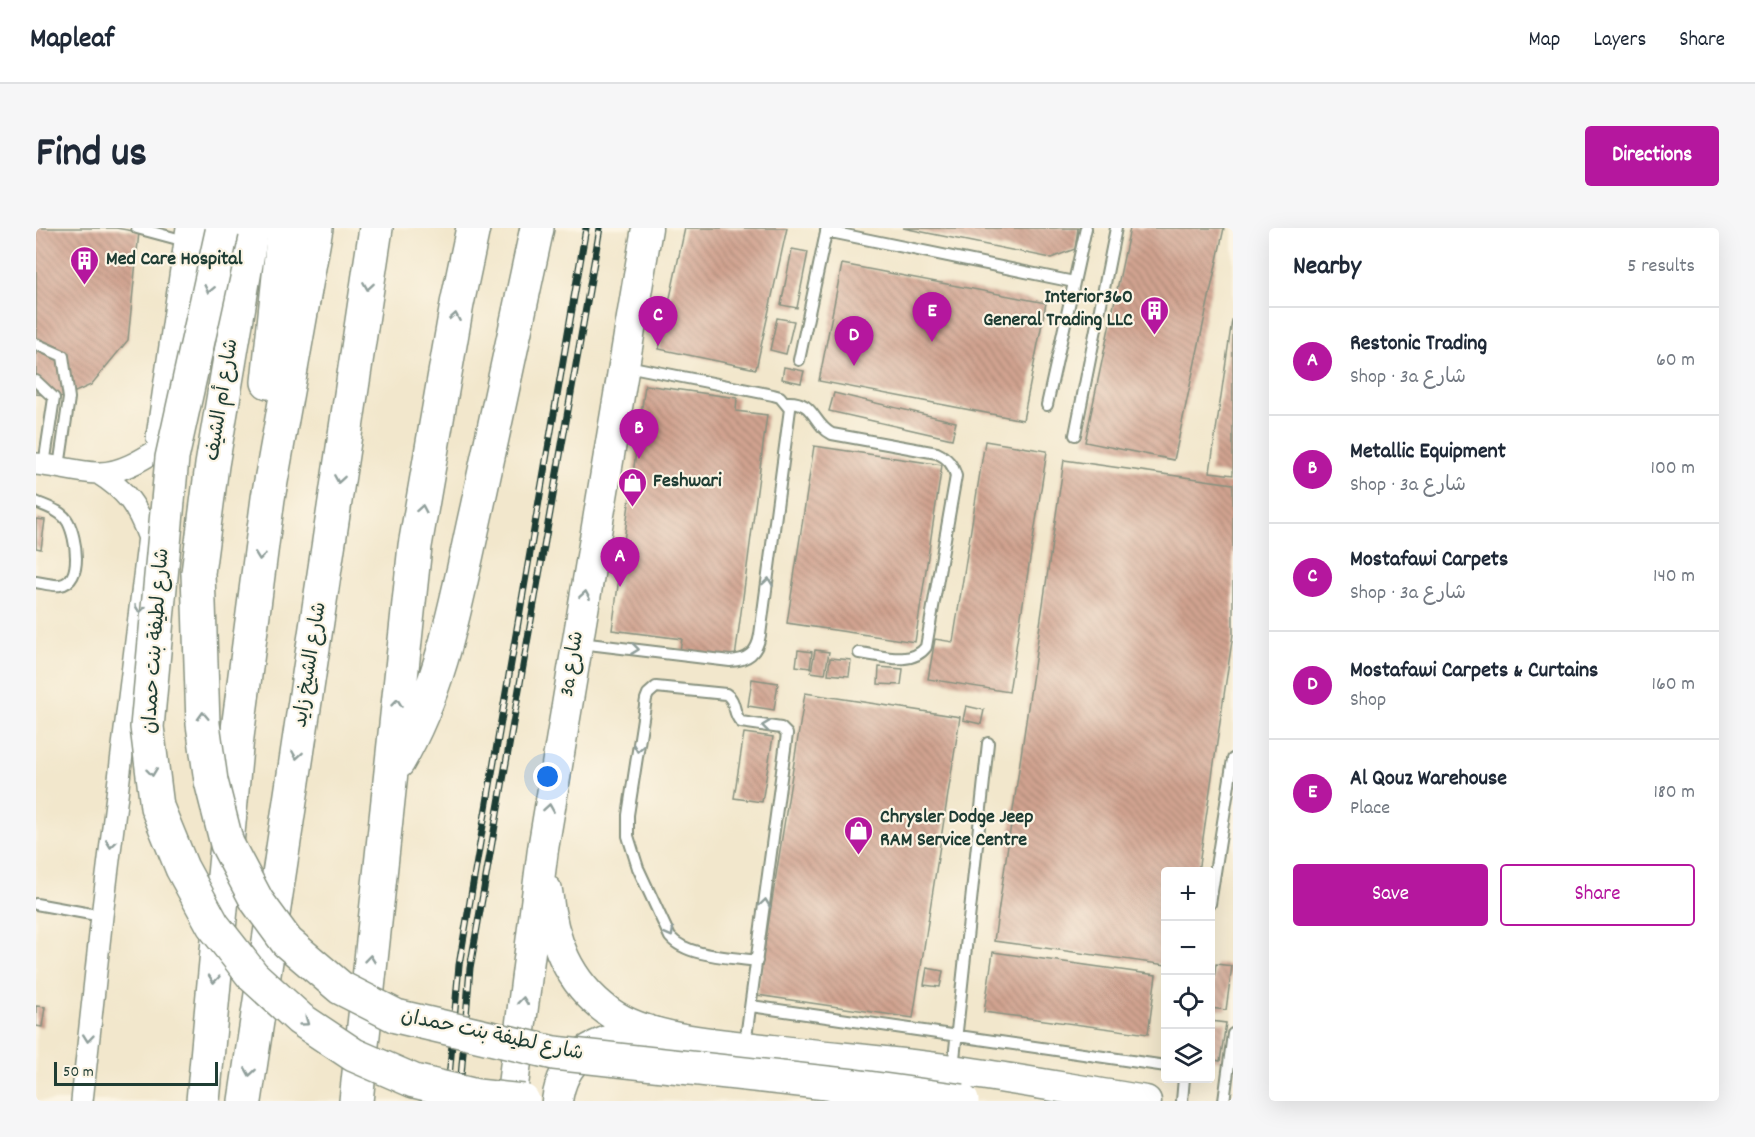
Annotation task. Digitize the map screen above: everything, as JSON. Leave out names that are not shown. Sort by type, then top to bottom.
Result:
[{"type":"main road","points":[[268,498],[267,409],[284,228]]},
{"type":"main road","points":[[203,1101],[237,737],[268,498],[316,228]]},
{"type":"main road","name":"شارع الشيخ زايد","points":[[245,1101],[376,228]]},
{"type":"main road","points":[[356,1101],[415,546],[472,228]]},
{"type":"main road","points":[[389,777],[428,703],[450,633],[537,228]]},
{"type":"main road","points":[[162,447],[217,231]]},
{"type":"main road","name":"شارع أم الشيف","points":[[198,573],[212,465],[217,231]]},
{"type":"main road","name":"شارع لطيفة بنت حمدان","points":[[217,231],[172,458],[147,727],[157,807],[182,868],[213,925],[253,976],[300,1019],[354,1055],[414,1081],[477,1096],[523,1101]]},
{"type":"main road","name":"شارع لطيفة بنت حمدان","points":[[198,573],[203,724],[211,781],[227,844],[257,901],[287,942],[340,988],[396,1016],[554,1053],[962,1101]]},
{"type":"street","name":"3a شارع","points":[[511,1101],[543,849],[647,228]]},
{"type":"street","points":[[98,473],[132,464],[162,447]]},
{"type":"street","points":[[82,1101],[102,916],[162,447]]},
{"type":"street","points":[[46,465],[98,473],[116,484],[130,499],[141,517],[149,538]]},
{"type":"street","points":[[543,849],[551,924],[561,953],[577,979],[592,997],[611,1013],[642,1029],[745,1047],[953,1070],[1146,1101]]},
{"type":"street","points":[[557,1101],[563,1076],[581,1054],[592,1046],[642,1029]]},
{"type":"lane","points":[[137,228],[217,231]]},
{"type":"lane","points":[[1047,405],[1086,228]]},
{"type":"lane","points":[[1075,435],[1116,228]]},
{"type":"lane","points":[[799,360],[826,229],[1074,282]]},
{"type":"lane","points":[[36,344],[63,356],[69,398],[46,465]]},
{"type":"lane","points":[[577,642],[730,661],[741,660],[751,655],[758,646],[762,624],[790,409],[780,397],[773,395],[624,365]]},
{"type":"lane","points":[[36,381],[54,398],[46,465]]},
{"type":"lane","points":[[786,402],[806,406],[822,427],[832,434],[937,453],[949,461],[954,468],[956,476],[926,646],[922,652],[909,658],[859,653]]},
{"type":"lane","points":[[36,502],[57,511],[68,521],[76,549],[73,576],[67,583],[59,585],[36,582]]},
{"type":"lane","points":[[745,1047],[751,1006],[757,961],[787,734],[781,728],[741,722],[736,716],[733,701],[726,694],[656,687],[651,690],[646,699],[628,815],[628,836],[634,858],[670,937],[675,943],[688,950],[757,961]]},
{"type":"lane","points":[[953,1070],[988,743]]},
{"type":"lane","points":[[1215,872],[1233,759]]},
{"type":"lane","points":[[36,904],[102,916]]},
{"type":"lane","points":[[751,1006],[1161,1065]]},
{"type":"lane","points":[[1224,1101],[1232,1041]]},
{"type":"lane","points":[[1182,1101],[1184,1083]]},
{"type":"building","name":"Med Care Hospital","points":[[36,228],[116,228],[139,232],[128,340],[91,385],[64,397],[36,394]]},
{"type":"building","points":[[685,228],[787,228],[756,369],[659,349]]},
{"type":"building","points":[[903,228],[1078,228],[1075,249],[1051,258]]},
{"type":"building","name":"Interior360 General Trading LLC","points":[[1130,228],[1224,228],[1174,460],[1085,442]]},
{"type":"building","points":[[792,249],[808,252],[797,308],[781,305]]},
{"type":"building","points":[[842,264],[1046,303],[1023,420],[819,381]]},
{"type":"building","points":[[777,318],[794,321],[786,354],[770,350]]},
{"type":"building","points":[[1233,320],[1233,475],[1210,472]]},
{"type":"building","points":[[784,367],[804,371],[801,383],[782,379]]},
{"type":"building","points":[[645,385],[737,398],[736,411],[767,415],[735,658],[680,651],[682,639],[612,630]]},
{"type":"building","points":[[834,393],[956,422],[952,439],[829,411]]},
{"type":"building","points":[[985,441],[1047,451],[1009,692],[928,679],[935,639],[953,642]]},
{"type":"building","points":[[814,446],[942,465],[915,642],[787,623]]},
{"type":"building","points":[[1064,460],[1233,484],[1233,634],[1199,867],[1161,867],[1161,964],[994,941]]},
{"type":"building","points":[[36,519],[45,520],[41,549],[36,548]]},
{"type":"building","points":[[798,650],[812,652],[810,668],[796,666]]},
{"type":"building","points":[[815,650],[829,652],[825,674],[811,672]]},
{"type":"building","points":[[830,658],[851,660],[849,676],[828,674]]},
{"type":"building","points":[[879,667],[903,669],[901,685],[878,684]]},
{"type":"building","points":[[752,679],[778,683],[774,710],[748,706]]},
{"type":"building","name":"Chrysler Dodge Jeep RAM Service Centre","points":[[805,693],[960,717],[913,1018],[757,995]]},
{"type":"building","points":[[966,706],[984,710],[981,724],[963,720]]},
{"type":"building","points":[[744,733],[773,737],[762,802],[734,798]]},
{"type":"building","points":[[993,952],[1156,975],[1148,1034],[984,1012]]},
{"type":"building","points":[[1216,964],[1232,966],[1226,1010],[1215,1009]]},
{"type":"building","points":[[927,968],[943,971],[940,987],[924,985]]},
{"type":"building","points":[[36,1006],[45,1007],[42,1027],[36,1026]]},
{"type":"building","points":[[1215,1022],[1226,1023],[1220,1061],[1215,1060]]},
{"type":"railway","points":[[447,1101],[459,965],[586,228]]},
{"type":"railway","points":[[459,1101],[470,968],[600,228]]},
{"type":"place","name":"Med Care Hospital","points":[[85,286]]},
{"type":"place","name":"Interior360 General Trading LLC","points":[[1154,336]]},
{"type":"place","name":"Al Qouz Warehouse","points":[[932,342]]},
{"type":"place","name":"Mostafawi Carpets","points":[[658,346]]},
{"type":"place","name":"Mostafawi Carpets & Curtains","points":[[854,366]]},
{"type":"place","name":"Metallic Equipment","points":[[639,459]]},
{"type":"place","name":"Feshwari","points":[[632,508]]},
{"type":"place","name":"Restonic Trading","points":[[620,587]]},
{"type":"place","name":"Chrysler Dodge Jeep RAM Service Centre","points":[[859,856]]}]
